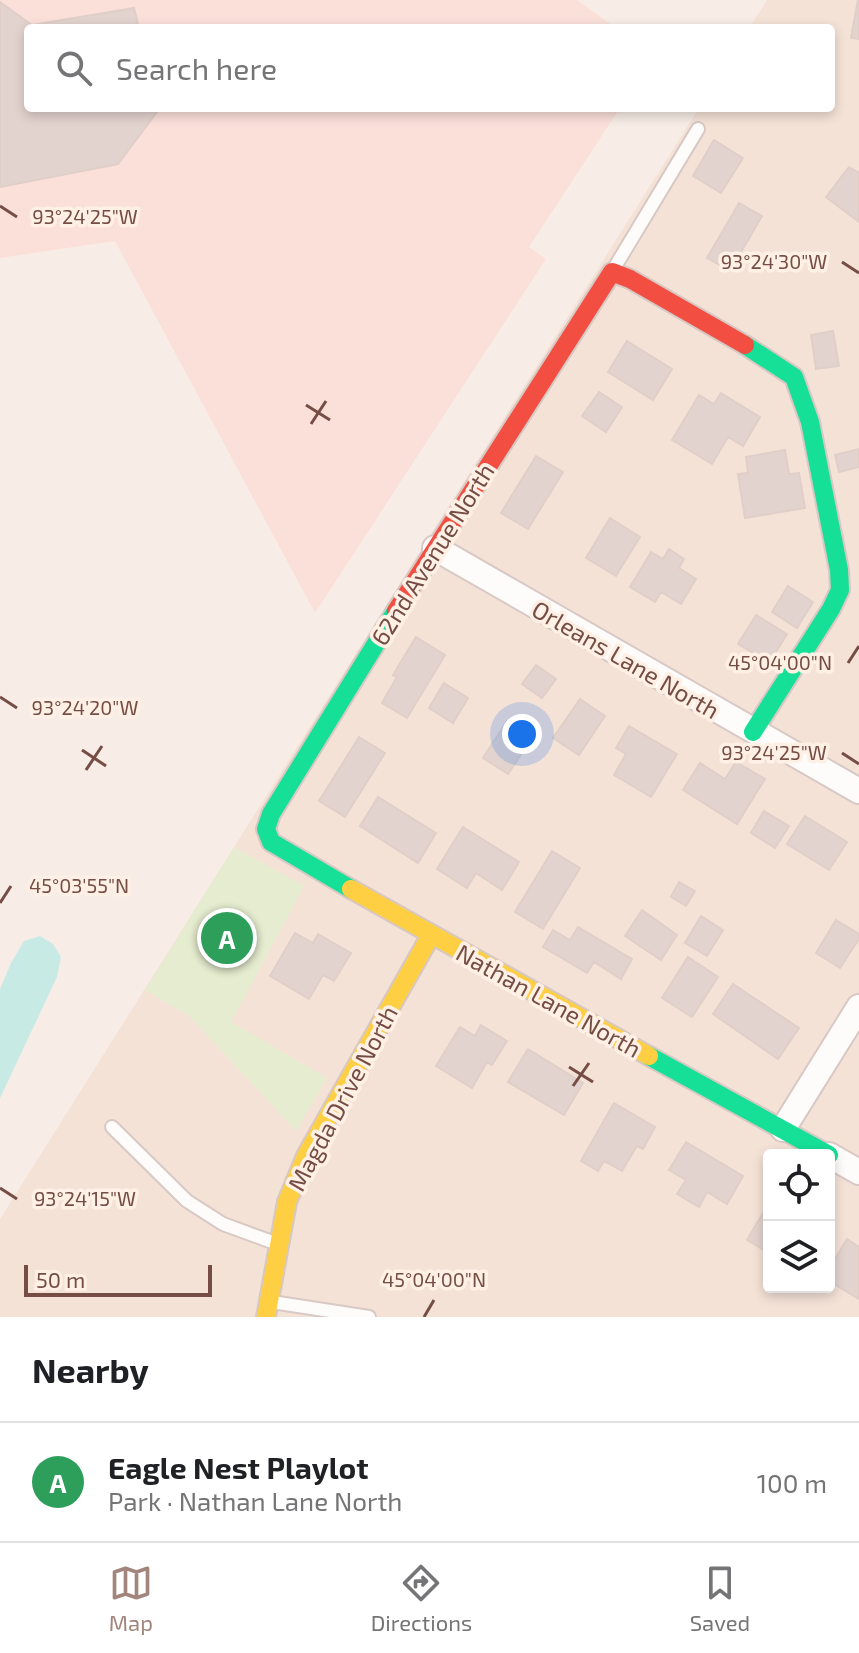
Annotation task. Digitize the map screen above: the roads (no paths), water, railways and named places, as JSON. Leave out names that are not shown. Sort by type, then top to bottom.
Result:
[{"type":"street","name":"62nd Avenue North","points":[[271,842],[266,829],[271,814],[435,548],[612,272]]},
{"type":"street","points":[[612,272],[630,279],[740,342],[794,377],[810,422],[839,570],[840,590],[753,732]]},
{"type":"street","name":"Orleans Lane North","points":[[435,548],[859,791]]},
{"type":"street","name":"Nathan Lane North","points":[[271,842],[431,935],[818,1149]]},
{"type":"street","name":"Magda Drive North","points":[[267,1310],[287,1202],[306,1156],[431,935]]},
{"type":"street","points":[[783,1129],[859,1007]]},
{"type":"street","name":"Nathan Lane North","points":[[835,1158],[859,1172]]},
{"type":"lane","points":[[612,272],[698,129]]},
{"type":"lane","points":[[112,1127],[187,1201],[223,1224],[278,1244]]},
{"type":"lane","points":[[267,1310],[369,1317]]},
{"type":"water","points":[[40,936],[53,944],[61,957],[57,977],[0,1098],[0,989],[24,941]]},
{"type":"place","name":"Eagle Nest Playlot","points":[[227,938]]}]
